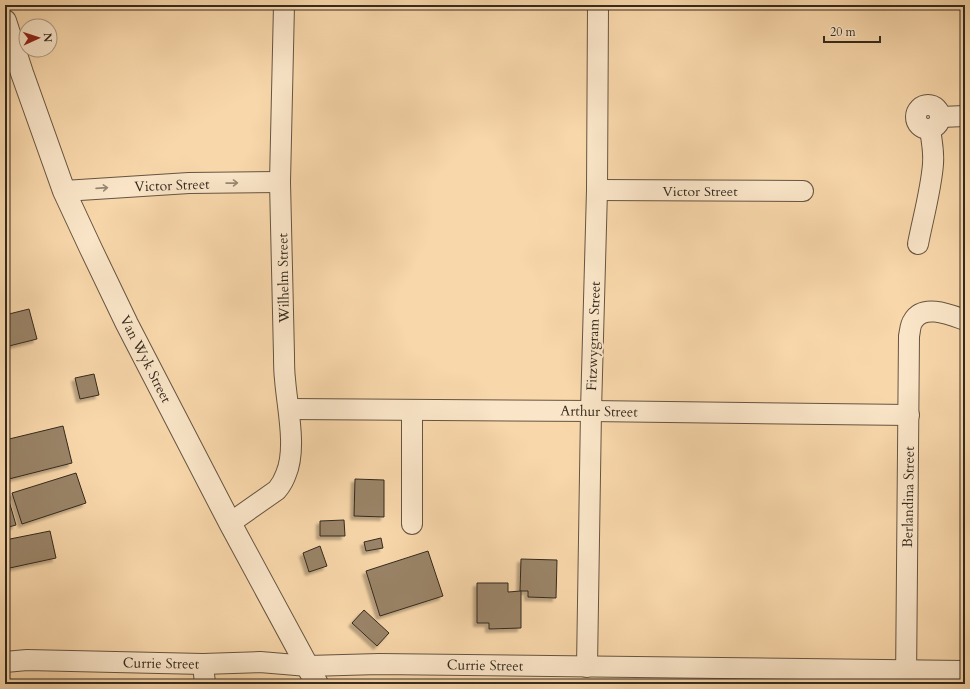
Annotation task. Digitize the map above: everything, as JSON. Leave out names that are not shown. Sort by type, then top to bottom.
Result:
[{"type":"street","name":"Wilhelm Street","points":[[230,523],[277,490],[287,473],[290,453],[289,410],[284,361],[280,182],[284,5]]},
{"type":"street","name":"Fitzwygram Street","points":[[587,667],[591,411],[597,190],[598,5]]},
{"type":"street","name":"Van Wyk Street","points":[[5,21],[64,191],[90,249],[230,523],[313,675]]},
{"type":"street","points":[[918,244],[931,182],[935,124],[965,116]]},
{"type":"street","name":"Victor Street","points":[[64,191],[181,183],[280,182]]},
{"type":"street","name":"Victor Street","points":[[597,190],[802,191]]},
{"type":"street","name":"Berlandina Street","points":[[906,677],[909,336],[911,323],[920,314],[930,312],[938,312],[965,320]]},
{"type":"street","name":"Arthur Street","points":[[289,410],[591,411],[909,415]]},
{"type":"street","points":[[412,410],[412,524]]},
{"type":"street","name":"Currie Street","points":[[5,662],[27,660],[203,664],[260,662],[313,675],[386,664],[587,667],[906,677],[965,671]]},
{"type":"street","points":[[203,664],[205,684]]},
{"type":"building","points":[[29,309],[37,339],[5,347],[5,315]]},
{"type":"building","points":[[94,374],[99,395],[80,399],[75,378]]},
{"type":"building","points":[[63,426],[72,463],[5,480],[5,440]]},
{"type":"building","points":[[76,473],[86,503],[22,524],[12,493]]},
{"type":"building","points":[[355,479],[384,480],[384,517],[354,516]]},
{"type":"building","points":[[7,494],[16,525],[5,528],[5,495]]},
{"type":"building","points":[[344,520],[345,536],[320,536],[320,521]]},
{"type":"building","points":[[50,531],[56,558],[5,569],[5,540]]},
{"type":"building","points":[[381,538],[383,548],[366,551],[364,542]]},
{"type":"building","points":[[320,546],[327,566],[309,572],[303,553]]},
{"type":"building","points":[[428,551],[443,596],[380,616],[366,571]]},
{"type":"building","points":[[521,559],[557,560],[556,598],[528,597],[528,591],[520,591]]},
{"type":"building","points":[[477,583],[508,583],[508,592],[521,591],[521,628],[489,629],[489,623],[477,623]]},
{"type":"building","points":[[364,610],[389,633],[377,646],[352,623]]}]
